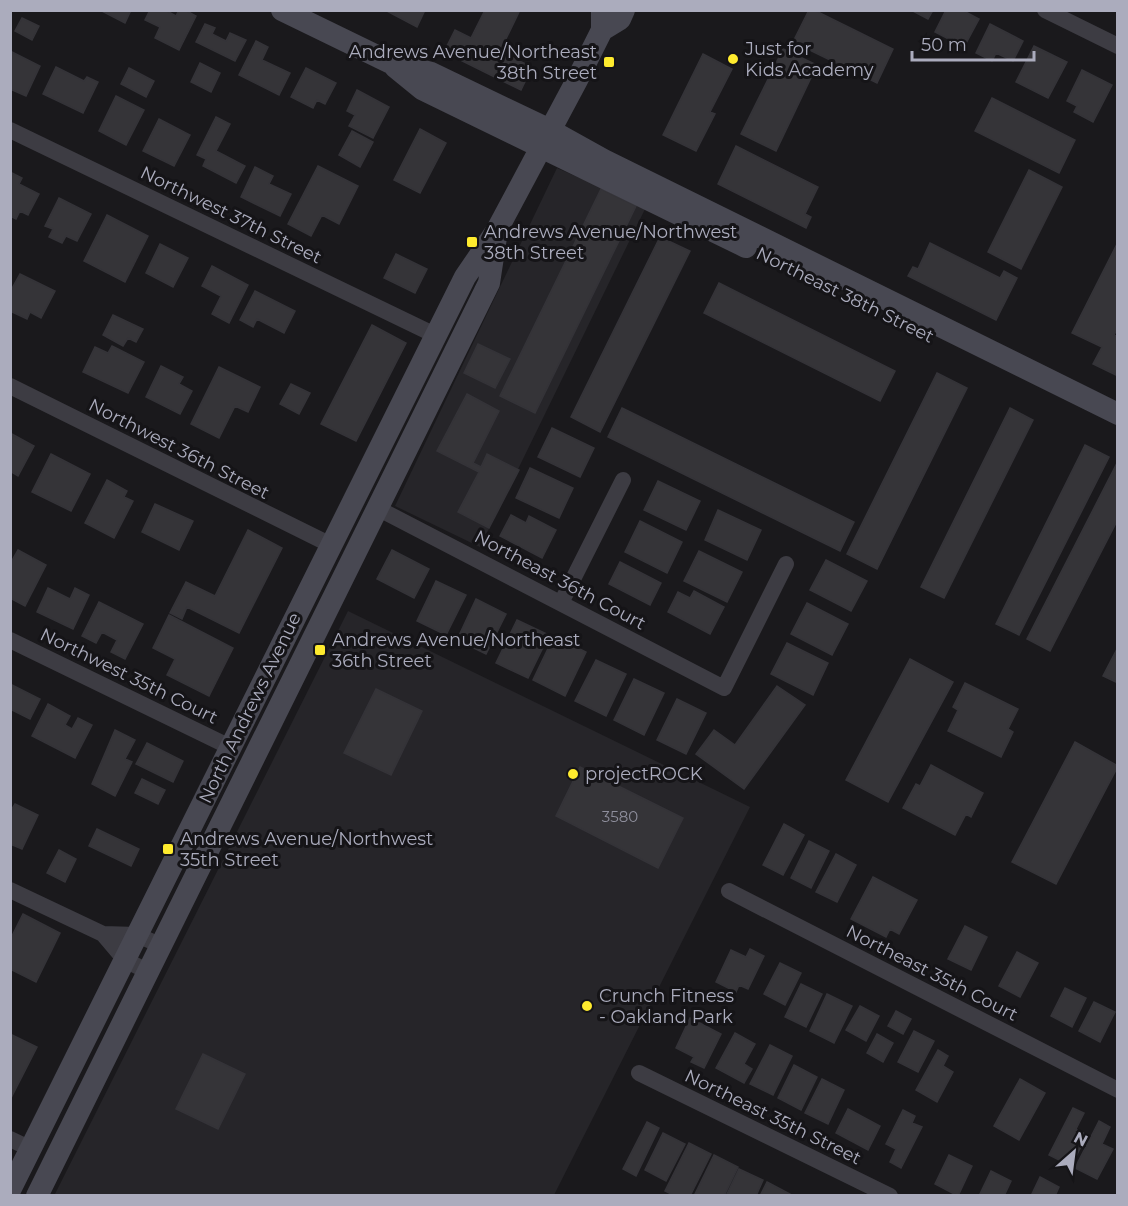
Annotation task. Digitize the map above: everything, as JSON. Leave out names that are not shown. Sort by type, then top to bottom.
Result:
[{"type":"main road","points":[[282,10],[389,62],[422,89],[545,138]]},
{"type":"main road","name":"North Andrews Avenue","points":[[10,1190],[465,277],[497,230],[602,20],[620,19],[624,10]]},
{"type":"main road","name":"Northeast 38th Street","points":[[545,138],[604,160],[1118,414]]},
{"type":"main road","name":"Northeast 38th Street","points":[[545,138],[1118,428]]},
{"type":"main road","name":"North Andrews Avenue","points":[[37,1196],[489,283],[497,230]]},
{"type":"main road","points":[[369,468],[368,488],[377,508]]},
{"type":"main road","points":[[331,544],[340,554],[344,577]]},
{"type":"street","points":[[1046,10],[1118,46]]},
{"type":"street","name":"Northwest 37th Street","points":[[10,130],[435,335]]},
{"type":"street","name":"Northwest 36th Street","points":[[10,386],[331,544]]},
{"type":"street","points":[[561,603],[623,480]]},
{"type":"street","name":"Northeast 36th Court","points":[[377,508],[724,688],[786,564]]},
{"type":"street","name":"Northwest 35th Court","points":[[10,640],[230,747]]},
{"type":"street","points":[[10,890],[103,934],[137,935],[160,945]]},
{"type":"street","name":"Northeast 35th Court","points":[[729,891],[1118,1090]]},
{"type":"street","points":[[103,934],[125,960],[147,970]]},
{"type":"street","name":"Northeast 35th Street","points":[[639,1073],[890,1196]]},
{"type":"street","points":[[10,1139],[31,1149]]},
{"type":"shaded area","points":[[557,168],[646,207],[480,547],[395,506]]},
{"type":"shaded area","points":[[348,611],[750,807],[554,1195],[54,1196]]},
{"type":"building","points":[[100,10],[131,10],[125,23]]},
{"type":"building","points":[[150,10],[165,10],[176,16],[179,10],[185,10],[196,16],[179,50],[155,38],[160,27],[145,20]]},
{"type":"building","points":[[385,10],[425,10],[417,27]]},
{"type":"building","points":[[485,10],[520,10],[503,45],[512,49],[509,56],[532,67],[521,90],[444,52],[455,30],[471,38]]},
{"type":"building","points":[[809,10],[814,10],[893,49],[877,83],[793,42]]},
{"type":"building","points":[[911,10],[933,10],[928,19]]},
{"type":"building","points":[[946,10],[962,10],[979,19],[964,47],[935,32]]},
{"type":"building","points":[[22,18],[39,26],[32,40],[15,31]]},
{"type":"building","points":[[205,24],[215,28],[212,34],[226,41],[230,33],[246,40],[235,61],[196,42]]},
{"type":"building","points":[[990,24],[1023,41],[1013,61],[996,53],[992,61],[976,53]]},
{"type":"building","points":[[256,41],[268,47],[262,60],[290,73],[279,95],[239,75]]},
{"type":"building","points":[[1034,46],[1067,62],[1048,98],[1016,82]]},
{"type":"building","points":[[783,49],[817,65],[776,151],[741,134]]},
{"type":"building","points":[[10,51],[40,66],[26,96],[10,89]]},
{"type":"building","points":[[703,54],[732,69],[710,112],[715,114],[696,151],[663,135]]},
{"type":"building","points":[[200,63],[220,73],[211,92],[191,82]]},
{"type":"building","points":[[56,67],[84,81],[87,77],[98,82],[83,113],[43,94]]},
{"type":"building","points":[[129,68],[154,81],[146,97],[121,84]]},
{"type":"building","points":[[306,68],[336,83],[325,104],[317,100],[313,108],[291,97]]},
{"type":"building","points":[[1082,70],[1112,85],[1093,122],[1074,112],[1077,106],[1067,101]]},
{"type":"building","points":[[357,90],[389,107],[373,138],[349,126],[355,115],[347,111]]},
{"type":"building","points":[[116,96],[144,110],[126,145],[99,131]]},
{"type":"building","points":[[992,98],[1075,140],[1059,173],[975,131]]},
{"type":"building","points":[[216,117],[230,124],[216,151],[245,166],[236,183],[203,166],[206,159],[197,155]]},
{"type":"building","points":[[159,119],[190,135],[174,166],[143,151]]},
{"type":"building","points":[[420,129],[446,143],[420,193],[394,180]]},
{"type":"building","points":[[352,131],[373,142],[360,167],[339,155]]},
{"type":"building","points":[[736,146],[818,187],[805,214],[811,217],[806,228],[718,184]]},
{"type":"building","points":[[318,166],[358,186],[339,224],[322,215],[311,236],[288,224]]},
{"type":"building","points":[[255,167],[273,176],[269,184],[291,194],[280,216],[241,197]]},
{"type":"building","points":[[1029,170],[1062,187],[1021,269],[988,252]]},
{"type":"building","points":[[10,172],[22,178],[19,184],[39,194],[28,215],[20,211],[16,219],[10,216]]},
{"type":"building","points":[[601,189],[636,206],[535,413],[500,396]]},
{"type":"building","points":[[59,198],[91,214],[77,241],[66,236],[62,243],[49,237],[53,229],[45,226]]},
{"type":"building","points":[[107,215],[148,236],[125,282],[84,261]]},
{"type":"building","points":[[660,237],[690,251],[600,432],[571,417]]},
{"type":"building","points":[[1118,242],[1118,328],[1114,335],[1118,337],[1118,376],[1093,364],[1102,347],[1072,333]]},
{"type":"building","points":[[930,243],[1000,278],[1004,271],[1017,278],[996,320],[908,276],[913,267],[918,269]]},
{"type":"building","points":[[160,244],[188,258],[173,287],[146,273]]},
{"type":"building","points":[[396,254],[427,269],[415,293],[384,278]]},
{"type":"building","points":[[212,266],[248,285],[229,323],[212,314],[221,296],[202,286]]},
{"type":"building","points":[[20,274],[55,291],[41,318],[30,312],[27,319],[10,311],[10,292]]},
{"type":"building","points":[[719,283],[895,371],[880,401],[704,313]]},
{"type":"building","points":[[255,291],[295,311],[284,333],[257,319],[253,327],[240,320]]},
{"type":"building","points":[[113,315],[143,329],[136,342],[128,338],[123,346],[103,335]]},
{"type":"building","points":[[372,325],[406,343],[356,441],[321,424]]},
{"type":"building","points":[[478,344],[510,359],[495,388],[464,373]]},
{"type":"building","points":[[112,346],[144,362],[128,393],[83,372],[95,347],[108,353]]},
{"type":"building","points":[[161,366],[183,377],[179,384],[192,391],[180,414],[146,397]]},
{"type":"building","points":[[219,367],[260,387],[248,412],[235,406],[219,438],[191,424]]},
{"type":"building","points":[[937,373],[967,388],[877,569],[847,554]]},
{"type":"building","points":[[291,384],[310,393],[299,414],[280,404]]},
{"type":"building","points":[[467,394],[499,411],[473,463],[481,467],[487,454],[519,470],[489,528],[458,512],[479,472],[437,451]]},
{"type":"building","points":[[622,408],[854,522],[840,551],[608,437]]},
{"type":"building","points":[[1010,408],[1033,420],[944,598],[921,587]]},
{"type":"building","points":[[552,428],[594,448],[580,477],[538,457]]},
{"type":"building","points":[[10,433],[34,446],[18,476],[10,471]]},
{"type":"building","points":[[1085,445],[1109,457],[1019,635],[996,624]]},
{"type":"building","points":[[51,454],[90,474],[71,511],[32,492]]},
{"type":"building","points":[[1118,461],[1118,519],[1050,651],[1027,639]]},
{"type":"building","points":[[530,468],[573,488],[559,518],[516,498]]},
{"type":"building","points":[[107,480],[127,491],[124,497],[133,501],[114,538],[85,523]]},
{"type":"building","points":[[658,481],[700,501],[686,530],[644,510]]},
{"type":"building","points":[[155,504],[193,521],[179,550],[142,532]]},
{"type":"building","points":[[718,510],[761,530],[747,560],[705,540]]},
{"type":"building","points":[[511,515],[526,523],[529,516],[556,530],[542,558],[500,536]]},
{"type":"building","points":[[640,521],[682,542],[667,573],[625,552]]},
{"type":"building","points":[[248,530],[282,548],[239,633],[187,607],[182,619],[170,613],[186,582],[215,596]]},
{"type":"building","points":[[18,550],[46,565],[25,606],[10,598],[10,564]]},
{"type":"building","points":[[392,550],[429,569],[414,598],[377,579]]},
{"type":"building","points":[[699,551],[742,572],[727,602],[684,581]]},
{"type":"building","points":[[826,560],[867,581],[851,611],[810,590]]},
{"type":"building","points":[[620,562],[661,583],[650,605],[609,584]]},
{"type":"building","points":[[436,581],[466,595],[446,635],[417,621]]},
{"type":"building","points":[[48,588],[70,599],[75,588],[89,595],[73,629],[37,612]]},
{"type":"building","points":[[694,591],[724,607],[710,634],[668,612],[678,592],[690,598]]},
{"type":"building","points":[[476,599],[506,614],[486,654],[457,640]]},
{"type":"building","points":[[99,602],[143,624],[125,659],[111,652],[117,640],[102,632],[96,643],[82,636]]},
{"type":"building","points":[[807,603],[848,624],[832,655],[791,634]]},
{"type":"building","points":[[169,615],[233,648],[209,696],[167,675],[175,659],[153,648]]},
{"type":"building","points":[[517,620],[549,635],[528,678],[496,663]]},
{"type":"building","points":[[554,636],[586,652],[565,696],[533,680]]},
{"type":"building","points":[[787,643],[828,663],[813,695],[771,674]]},
{"type":"building","points":[[1118,647],[1118,683],[1103,676]]},
{"type":"building","points":[[910,659],[953,682],[888,802],[846,780]]},
{"type":"building","points":[[596,660],[626,674],[606,716],[575,701]]},
{"type":"building","points":[[634,679],[664,693],[644,735],[614,720]]},
{"type":"building","points":[[965,683],[1018,709],[1008,729],[1013,732],[1001,757],[948,731],[958,710],[953,707]]},
{"type":"building","points":[[10,684],[40,699],[30,719],[10,709]]},
{"type":"building","points":[[777,686],[805,705],[744,789],[696,754],[714,730],[735,745]]},
{"type":"building","points":[[376,689],[422,711],[391,775],[344,753]]},
{"type":"building","points":[[677,699],[706,713],[686,754],[657,740]]},
{"type":"building","points":[[48,704],[70,716],[65,725],[72,729],[78,718],[92,725],[75,758],[32,736]]},
{"type":"building","points":[[115,730],[135,740],[125,759],[132,762],[115,796],[92,784]]},
{"type":"building","points":[[1075,742],[1118,766],[1056,884],[1012,862]]},
{"type":"building","points":[[147,743],[183,761],[173,782],[136,764]]},
{"type":"building","points":[[931,765],[983,793],[971,817],[966,814],[955,835],[903,808],[916,784],[920,786]]},
{"type":"building","points":[[580,767],[683,818],[658,868],[556,816]]},
{"type":"building","points":[[142,779],[165,790],[158,804],[135,793]]},
{"type":"building","points":[[15,804],[38,815],[22,849],[10,844],[10,812]]},
{"type":"building","points":[[784,824],[804,835],[783,875],[763,865]]},
{"type":"building","points":[[97,829],[139,849],[131,866],[89,846]]},
{"type":"building","points":[[809,841],[829,851],[811,888],[791,878]]},
{"type":"building","points":[[59,850],[76,859],[65,882],[47,873]]},
{"type":"building","points":[[836,854],[856,865],[837,902],[816,892]]},
{"type":"building","points":[[873,877],[917,900],[899,934],[890,929],[886,937],[851,919]]},
{"type":"building","points":[[23,914],[60,933],[36,982],[10,969],[10,940]]},
{"type":"building","points":[[965,926],[987,937],[971,970],[948,959]]},
{"type":"building","points":[[750,949],[764,956],[748,989],[739,985],[736,992],[716,982],[731,950],[746,957]]},
{"type":"building","points":[[1017,952],[1038,963],[1020,997],[999,986]]},
{"type":"building","points":[[780,963],[801,973],[785,1005],[764,994]]},
{"type":"building","points":[[801,984],[822,994],[806,1027],[785,1017]]},
{"type":"building","points":[[1065,988],[1086,998],[1072,1027],[1051,1016]]},
{"type":"building","points":[[827,994],[852,1006],[834,1043],[810,1031]]},
{"type":"building","points":[[1094,1002],[1115,1012],[1100,1042],[1079,1031]]},
{"type":"building","points":[[860,1006],[879,1016],[866,1041],[846,1030]]},
{"type":"building","points":[[896,1011],[911,1019],[903,1034],[888,1026]]},
{"type":"building","points":[[690,1018],[721,1034],[704,1068],[691,1062],[694,1057],[676,1048]]},
{"type":"building","points":[[914,1031],[934,1041],[918,1072],[898,1062]]},
{"type":"building","points":[[735,1033],[755,1044],[744,1064],[752,1069],[744,1083],[716,1068]]},
{"type":"building","points":[[10,1034],[37,1047],[11,1098],[10,1098]]},
{"type":"building","points":[[877,1034],[893,1043],[883,1062],[867,1053]]},
{"type":"building","points":[[770,1045],[792,1056],[773,1095],[750,1084]]},
{"type":"building","points":[[938,1050],[948,1056],[943,1066],[953,1072],[937,1102],[916,1090]]},
{"type":"building","points":[[203,1054],[245,1074],[218,1129],[176,1109]]},
{"type":"building","points":[[794,1065],[817,1077],[801,1110],[778,1098]]},
{"type":"building","points":[[822,1079],[844,1090],[828,1124],[805,1113]]},
{"type":"building","points":[[1020,1079],[1045,1093],[1019,1140],[994,1126]]},
{"type":"building","points":[[1073,1108],[1084,1113],[1076,1129],[1087,1135],[1071,1166],[1049,1155]]},
{"type":"building","points":[[848,1109],[880,1126],[868,1150],[836,1133]]},
{"type":"building","points":[[903,1110],[915,1116],[912,1123],[922,1127],[901,1168],[890,1162],[896,1149],[886,1144]]},
{"type":"building","points":[[1099,1121],[1110,1127],[1102,1144],[1113,1149],[1097,1179],[1075,1168]]},
{"type":"building","points":[[647,1122],[659,1128],[636,1176],[623,1169]]},
{"type":"building","points":[[663,1133],[685,1144],[666,1181],[645,1170]]},
{"type":"building","points":[[689,1143],[711,1154],[690,1196],[675,1196],[665,1191]]},
{"type":"building","points":[[714,1155],[738,1167],[724,1196],[694,1196]]},
{"type":"building","points":[[949,1155],[972,1166],[958,1196],[935,1184]]},
{"type":"building","points":[[739,1169],[763,1180],[756,1196],[726,1196]]},
{"type":"building","points":[[991,1171],[1011,1181],[1004,1196],[979,1196]]},
{"type":"building","points":[[1040,1177],[1059,1187],[1055,1196],[1031,1196]]},
{"type":"building","points":[[767,1182],[790,1194],[789,1196],[760,1196]]},
{"type":"place","name":"Just for Kids Academy","points":[[733,59]]},
{"type":"place","name":"Andrews Avenue/Northeast 38th Street","points":[[609,62]]},
{"type":"place","name":"Andrews Avenue/Northwest 38th Street","points":[[472,242]]},
{"type":"place","name":"Andrews Avenue/Northeast 36th Street","points":[[320,650]]},
{"type":"place","name":"projectROCK","points":[[573,774]]},
{"type":"place","name":"Andrews Avenue/Northwest 35th Street","points":[[168,849]]},
{"type":"place","name":"Crunch Fitness - Oakland Park","points":[[587,1006]]}]
